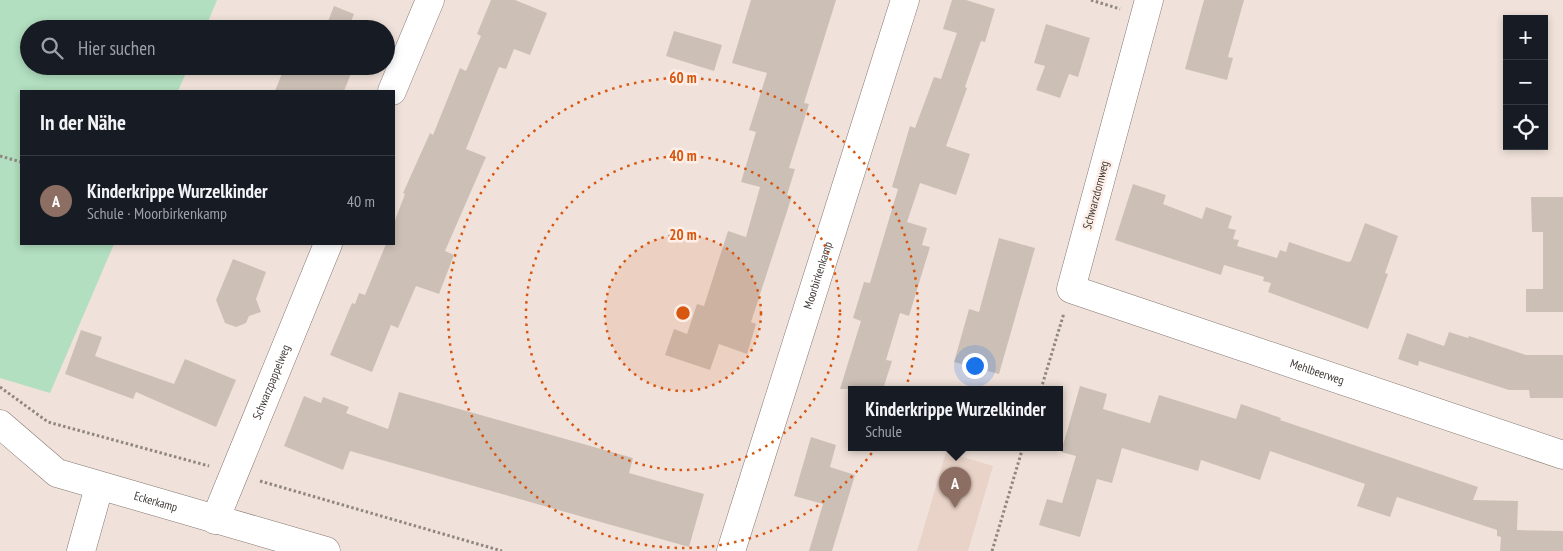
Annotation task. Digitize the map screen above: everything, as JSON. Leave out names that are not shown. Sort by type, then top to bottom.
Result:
[{"type":"street","points":[[392,90],[430,0]]},
{"type":"street","name":"Moorbirkenkamp","points":[[731,551],[905,0]]},
{"type":"street","name":"Schwarzdornweg","points":[[1071,289],[1149,0]]},
{"type":"street","name":"Schwarzpappelweg","points":[[215,520],[328,245]]},
{"type":"street","name":"Mehlbeerweg","points":[[1071,289],[1563,455]]},
{"type":"street","name":"Eckerkamp","points":[[0,424],[56,473],[99,487],[326,551]]},
{"type":"street","points":[[81,551],[99,487]]},
{"type":"path","points":[[0,156],[20,162]]},
{"type":"path","points":[[1041,386],[1071,289]]},
{"type":"path","points":[[992,551],[1022,451]]},
{"type":"shaded area","points":[[946,452],[993,466],[968,551],[917,551]]},
{"type":"green space","points":[[0,0],[217,0],[209,20],[20,20],[20,75],[185,75],[178,90],[20,90],[20,245],[114,245],[50,393],[0,378]]},
{"type":"building","points":[[491,0],[515,0],[547,13],[530,55],[514,49],[506,69],[499,67],[466,149],[486,157],[445,251],[454,255],[439,294],[416,286],[398,328],[391,325],[372,372],[330,355],[352,303],[355,304],[359,293],[365,295],[386,245],[395,245],[395,220],[405,194],[403,193],[430,133],[433,135],[460,68],[466,71],[481,36],[477,34]]},
{"type":"building","points":[[751,0],[836,0],[804,103],[809,104],[789,168],[795,169],[787,195],[792,196],[751,322],[756,324],[747,354],[719,344],[710,370],[665,355],[674,329],[687,334],[697,304],[704,306],[728,231],[746,237],[760,187],[741,182],[756,132],[749,130],[767,73],[732,63]]},
{"type":"building","points":[[952,0],[966,0],[995,9],[985,42],[981,41],[965,87],[967,88],[946,146],[970,154],[956,195],[920,183],[907,222],[927,228],[922,245],[930,247],[909,316],[900,313],[886,360],[892,361],[884,386],[848,386],[848,389],[840,389],[861,321],[853,318],[864,282],[870,283],[898,189],[892,187],[910,126],[915,128],[934,77],[941,79],[957,33],[943,29]]},
{"type":"building","points":[[1204,0],[1244,0],[1228,57],[1233,58],[1227,80],[1185,69]]},
{"type":"building","points":[[334,6],[354,14],[352,20],[329,20]]},
{"type":"building","points":[[1046,24],[1090,38],[1078,77],[1069,74],[1060,98],[1036,90],[1045,66],[1034,63]]},
{"type":"building","points":[[674,31],[722,45],[714,71],[666,56]]},
{"type":"building","points":[[281,75],[350,75],[344,90],[275,90]]},
{"type":"building","points":[[1133,184],[1166,195],[1163,204],[1202,219],[1206,207],[1232,216],[1228,228],[1236,230],[1233,239],[1239,240],[1237,246],[1277,258],[1280,250],[1286,252],[1289,242],[1348,262],[1351,261],[1365,223],[1398,236],[1385,273],[1388,274],[1368,329],[1268,292],[1271,283],[1263,281],[1264,277],[1224,265],[1221,275],[1115,240]]},
{"type":"building","points":[[1531,197],[1563,197],[1563,312],[1526,312],[1526,289],[1543,289],[1543,232],[1532,232]]},
{"type":"building","points":[[999,238],[1035,248],[999,374],[954,362],[969,309],[979,312]]},
{"type":"building","points":[[233,259],[266,272],[256,299],[261,312],[249,316],[246,323],[236,327],[225,323],[216,300]]},
{"type":"building","points":[[81,330],[102,337],[95,356],[174,384],[185,359],[236,380],[216,427],[136,392],[133,399],[65,374]]},
{"type":"building","points":[[1449,332],[1468,338],[1469,336],[1526,355],[1563,355],[1563,398],[1530,398],[1529,390],[1509,390],[1419,361],[1418,366],[1398,359],[1407,333],[1444,346]]},
{"type":"building","points":[[1080,386],[1107,394],[1103,409],[1150,423],[1159,395],[1236,419],[1241,404],[1281,418],[1280,420],[1478,487],[1473,500],[1518,501],[1517,530],[1563,531],[1563,551],[1500,551],[1501,537],[1497,536],[1497,530],[1397,497],[1390,517],[1357,506],[1365,484],[1270,451],[1260,480],[1201,460],[1198,471],[1122,448],[1112,483],[1097,479],[1080,537],[1039,525],[1047,499],[1062,503],[1076,456],[1061,452],[1063,451],[1063,445]]},
{"type":"building","points":[[399,392],[633,458],[629,473],[704,494],[689,547],[350,451],[343,470],[284,446],[304,396],[321,403],[323,397],[349,407],[346,413],[388,429]]},
{"type":"building","points":[[811,437],[836,445],[830,467],[855,475],[832,551],[809,551],[823,504],[794,496]]},
{"type":"place","name":"Kinderkrippe Wurzelkinder","points":[[955,508]]}]
